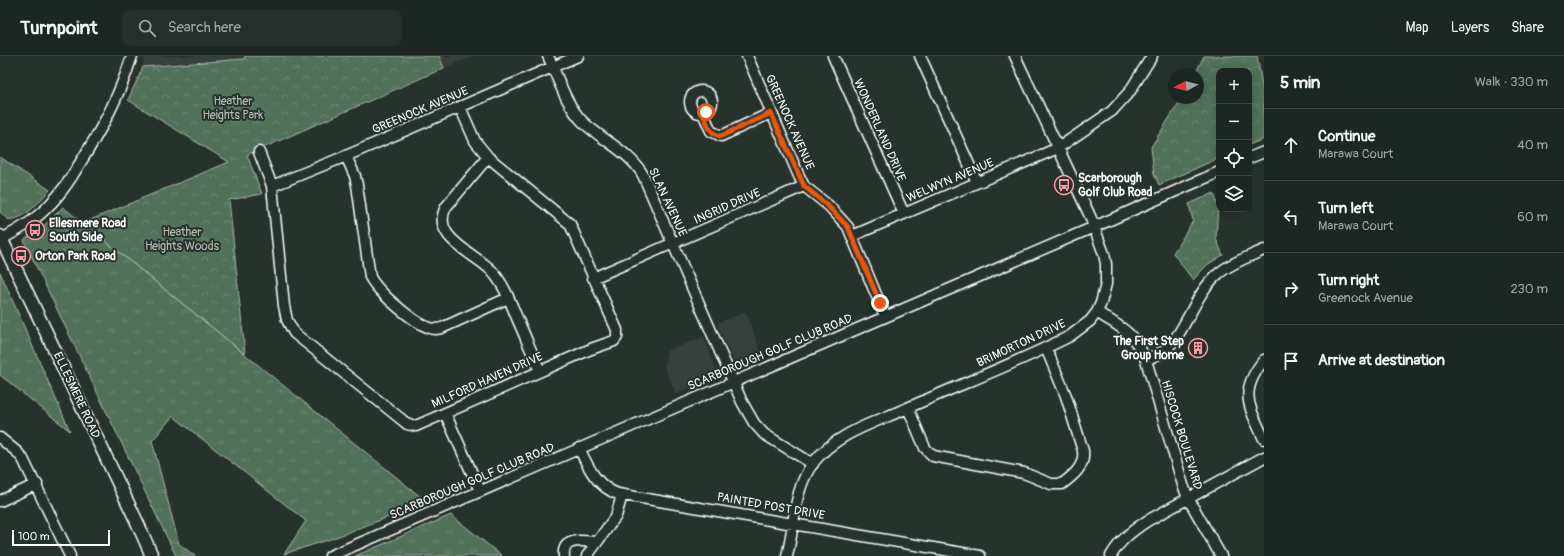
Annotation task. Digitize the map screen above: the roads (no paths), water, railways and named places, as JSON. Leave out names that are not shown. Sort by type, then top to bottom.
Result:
[{"type":"main road","name":"ELLESMERE ROAD","points":[[0,238],[134,515],[152,556]]},
{"type":"street","points":[[0,238],[34,220],[55,199],[69,181],[109,114],[121,88],[132,56]]},
{"type":"street","name":"SLAN AVENUE","points":[[548,56],[569,103],[576,114],[587,126],[626,156],[641,171],[742,402],[754,423],[764,434],[813,464]]},
{"type":"street","name":"GREENOCK AVENUE","points":[[272,186],[346,156],[578,56]]},
{"type":"street","name":"GREENOCK AVENUE","points":[[747,56],[804,186],[817,195],[838,214],[848,227],[885,316]]},
{"type":"street","name":"WONDERLAND DRIVE","points":[[833,56],[904,214]]},
{"type":"street","points":[[920,56],[977,182]]},
{"type":"street","name":"BRIMORTON DRIVE","points":[[787,556],[794,523],[796,501],[813,464],[830,446],[863,426],[1046,348],[1070,336],[1090,321],[1097,312],[1104,294],[1107,275],[1104,254],[1077,187],[1015,56]]},
{"type":"street","name":"WELWYN AVENUE","points":[[852,236],[1058,148],[1112,111],[1130,91],[1152,56]]},
{"type":"street","name":"MILFORD HAVEN DRIVE","points":[[259,152],[272,186],[284,306],[287,320],[294,333],[406,424],[416,426],[540,371],[608,343],[617,337],[617,330],[570,224],[488,157],[475,141],[460,107]]},
{"type":"street","points":[[703,113],[712,131],[721,136],[771,113]]},
{"type":"street","points":[[1252,157],[1264,152]]},
{"type":"street","points":[[346,156],[355,176],[357,185],[370,277],[377,288],[384,295],[420,324],[435,329],[444,327],[508,298]]},
{"type":"street","points":[[488,157],[446,207],[444,212],[444,227],[450,239],[484,264],[501,282],[540,371]]},
{"type":"street","name":"SCARBOROUGH GOLF CLUB ROAD","points":[[330,556],[1216,173]]},
{"type":"street","name":"INGRID DRIVE","points":[[593,278],[804,186]]},
{"type":"street","points":[[1146,360],[1161,352],[1170,344],[1180,332],[1203,292],[1218,274],[1235,262],[1264,250]]},
{"type":"street","name":"HISCOCK BOULEVARD","points":[[1097,312],[1117,324],[1131,336],[1142,350],[1174,457],[1188,498],[1221,556]]},
{"type":"street","points":[[908,408],[924,445],[933,456],[1024,473],[1051,484],[1062,484],[1078,471],[1084,458],[1084,451],[1066,396],[1046,348]]},
{"type":"street","points":[[1264,360],[1251,379],[1248,393],[1251,412],[1264,439]]},
{"type":"street","points":[[445,413],[480,491]]},
{"type":"street","points":[[0,438],[18,452],[24,459],[70,556]]},
{"type":"street","name":"PAINTED POST DRIVE","points":[[579,448],[592,475],[606,488],[622,495],[794,523],[980,556]]},
{"type":"street","points":[[1112,556],[1116,548],[1130,532],[1264,456]]},
{"type":"street","points":[[0,501],[37,484]]},
{"type":"street","points":[[587,556],[616,516],[622,495]]},
{"type":"street","points":[[564,556],[563,552],[565,547],[570,542],[596,542]]},
{"type":"place","name":"Scarborough Golf Club Road","points":[[1064,185]]},
{"type":"place","name":"Ellesmere Road South Side","points":[[35,230]]},
{"type":"place","name":"Orton Park Road","points":[[21,256]]},
{"type":"place","name":"The First Step Group Home","points":[[1198,348]]},
{"type":"park label","name":"Heather Heights Park","points":[[233,108]]},
{"type":"park label","name":"Heather Heights Woods","points":[[182,239]]}]
